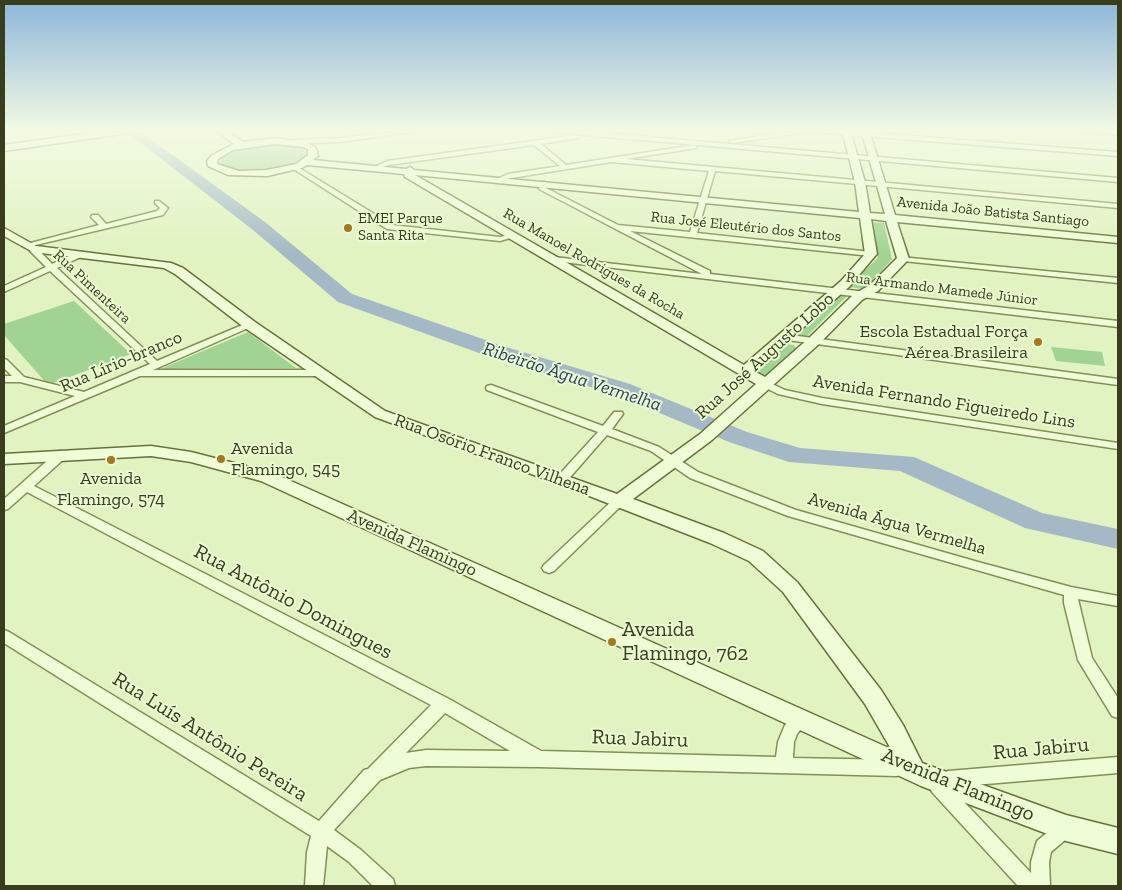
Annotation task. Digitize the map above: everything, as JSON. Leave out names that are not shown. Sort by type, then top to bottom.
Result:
[{"type":"street","points":[[227,172],[249,174],[265,172]]},
{"type":"street","points":[[301,172],[382,224],[390,227],[500,239],[513,236]]},
{"type":"street","name":"Rua Manoel Rodrigues da Rocha","points":[[409,172],[408,175],[766,384]]},
{"type":"street","name":"Avenida João Batista Santiago","points":[[426,172],[1118,240]]},
{"type":"street","points":[[501,179],[536,172]]},
{"type":"street","points":[[693,235],[713,172]]},
{"type":"street","points":[[751,172],[1118,206]]},
{"type":"street","points":[[857,172],[871,254]]},
{"type":"street","points":[[878,172],[903,259],[1118,281]]},
{"type":"street","points":[[1020,172],[1118,180]]},
{"type":"street","points":[[543,183],[542,189],[712,276]]},
{"type":"street","points":[[30,247],[160,213],[164,208],[158,202]]},
{"type":"street","points":[[95,217],[105,227]]},
{"type":"street","name":"Rua José Eleutério dos Santos","points":[[617,226],[871,254]]},
{"type":"street","name":"Rua Osório Franco Vilhena","points":[[4,231],[30,247],[167,266],[179,271],[319,374],[380,414],[396,422],[562,479],[717,538],[756,556],[769,565],[790,587],[873,697],[895,732],[927,775]]},
{"type":"street","name":"Rua Pimenteira","points":[[30,247],[156,365]]},
{"type":"street","points":[[4,289],[50,266],[80,254]]},
{"type":"street","name":"Rua José Augusto Lobo","points":[[745,372],[845,284],[871,254]]},
{"type":"street","name":"Rua Armando Mamede Júnior","points":[[554,259],[865,293],[1118,324]]},
{"type":"street","name":"Rua José Augusto Lobo","points":[[549,568],[619,501],[712,431],[814,341],[858,297],[874,288],[903,259]]},
{"type":"street","name":"Rua Lírio-branco","points":[[4,430],[250,325]]},
{"type":"street","points":[[783,337],[1118,382]]},
{"type":"street","points":[[4,362],[20,379]]},
{"type":"street","points":[[137,373],[319,374]]},
{"type":"street","points":[[4,379],[20,379],[84,395]]},
{"type":"street","name":"Avenida Fernando Figueiredo Lins","points":[[766,384],[798,397],[831,403],[1118,446]]},
{"type":"street","name":"Avenida Água Vermelha","points":[[491,388],[655,449],[694,475],[792,513],[978,567],[1071,592],[1118,601]]},
{"type":"street","points":[[562,479],[594,445],[618,414]]},
{"type":"street","name":"Avenida Flamingo","points":[[4,459],[151,451],[191,456],[267,477],[927,775],[1066,828],[1118,841]]},
{"type":"street","points":[[4,506],[60,455]]},
{"type":"street","name":"Rua Antônio Domingues","points":[[25,486],[443,704],[539,758]]},
{"type":"street","points":[[1071,592],[1072,612],[1085,660],[1118,711]]},
{"type":"street","name":"Rua Luís Antônio Pereira","points":[[4,636],[321,833],[354,856],[386,886]]},
{"type":"street","name":"Rua Jabiru","points":[[321,833],[334,815],[370,776],[443,704]]},
{"type":"street","points":[[784,766],[786,742],[791,730],[801,718]]},
{"type":"street","name":"Rua Jabiru","points":[[370,776],[408,760],[426,758],[539,758],[784,766],[927,775],[1118,765]]},
{"type":"street","points":[[927,775],[1030,886]]},
{"type":"street","points":[[1041,886],[1040,862],[1043,847],[1066,828]]},
{"type":"street","points":[[314,886],[316,852],[321,833]]},
{"type":"green space","points":[[870,222],[884,223],[892,259],[865,289],[847,287],[878,258]]},
{"type":"green space","points":[[837,295],[847,296],[805,338],[795,337],[793,334]]},
{"type":"green space","points":[[74,301],[131,354],[48,385],[4,335],[4,324]]},
{"type":"green space","points":[[248,332],[296,368],[162,369],[165,367]]},
{"type":"green space","points":[[783,344],[794,345],[797,350],[766,377],[757,372],[756,368]]},
{"type":"green space","points":[[1051,347],[1102,352],[1105,366],[1056,361]]},
{"type":"waterway","name":"Ribeirão Água Vermelha","points":[[186,172],[259,226],[345,298],[498,352],[622,389],[738,437],[798,456],[905,463],[1035,521],[1118,539]]},
{"type":"place","name":"EMEI Parque Santa Rita","points":[[348,228]]},
{"type":"place","name":"Escola Estadual Força Aérea Brasileira","points":[[1038,342]]},
{"type":"place","name":"Avenida Flamingo, 545","points":[[221,459]]},
{"type":"place","name":"Avenida Flamingo, 574","points":[[111,460]]},
{"type":"place","name":"Avenida Flamingo, 762","points":[[612,642]]}]
